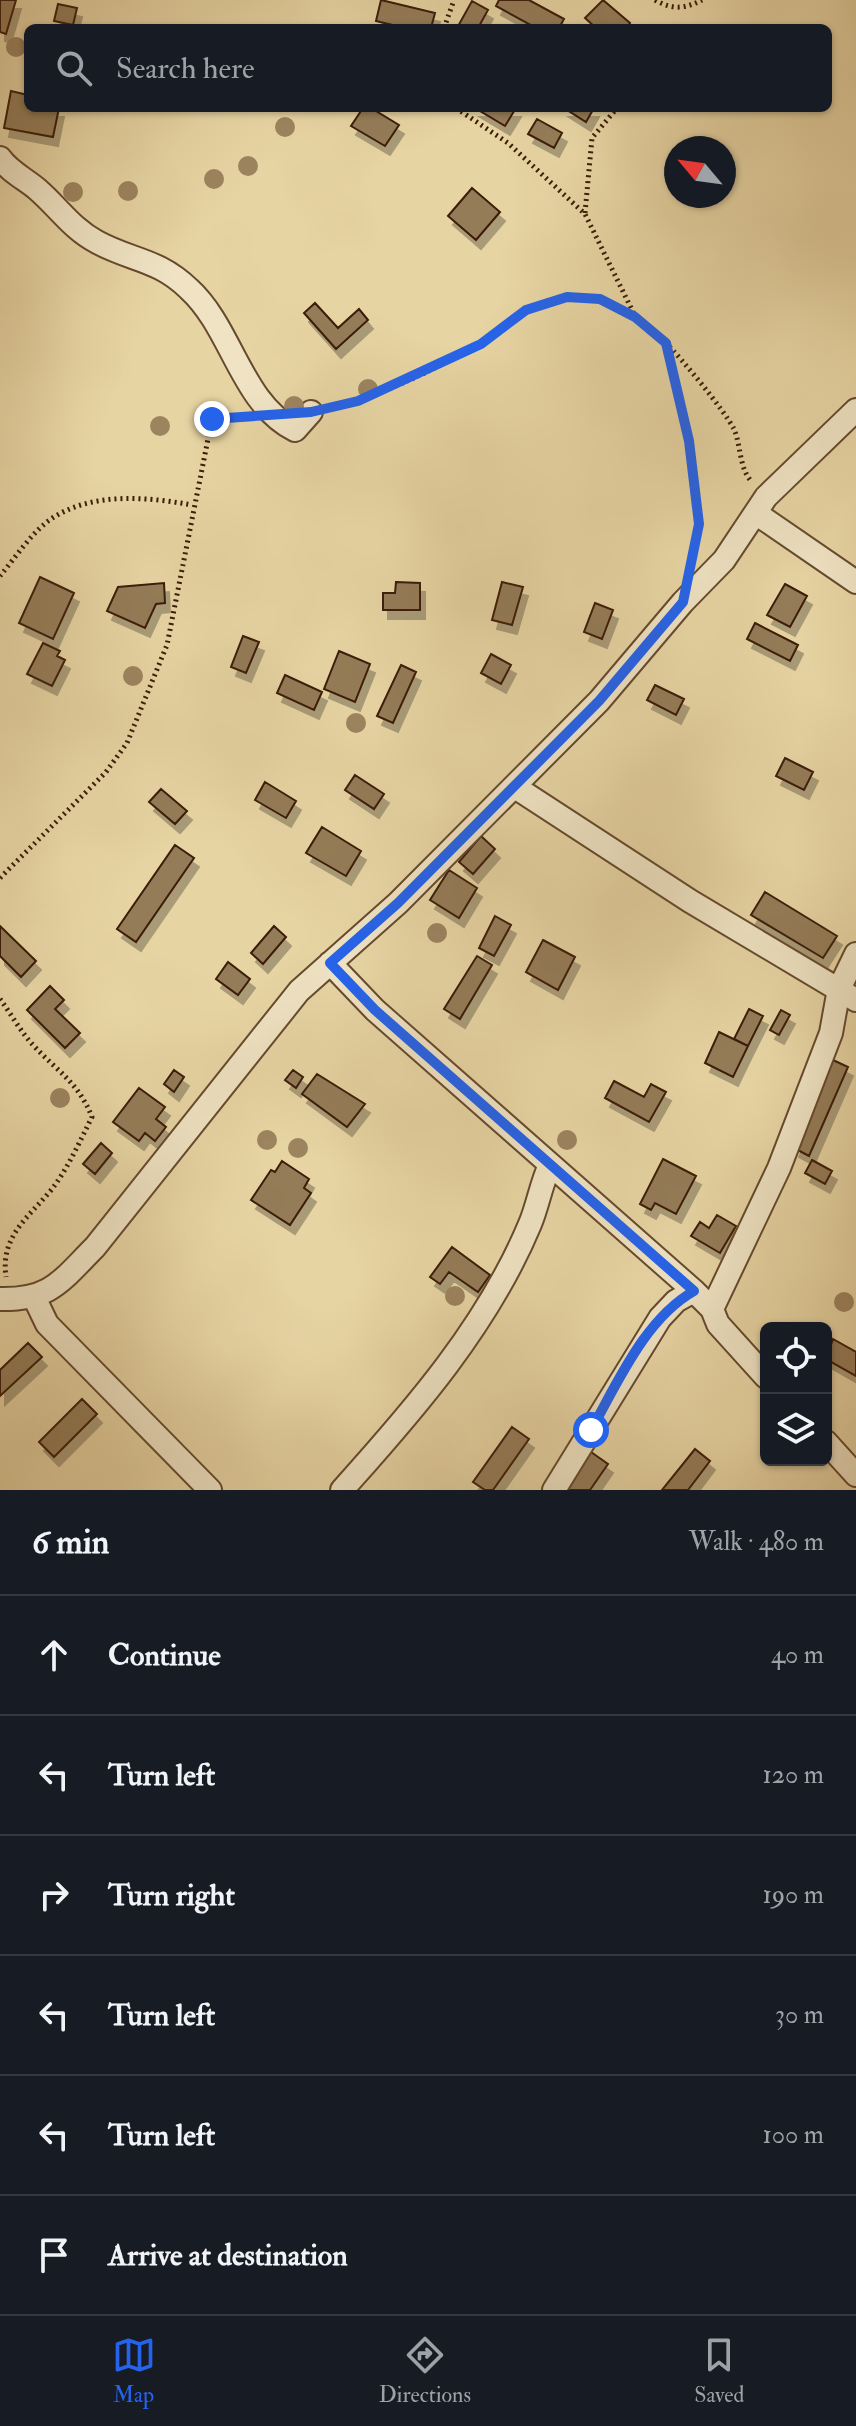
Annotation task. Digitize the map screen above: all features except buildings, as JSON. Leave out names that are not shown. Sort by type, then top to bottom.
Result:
[{"type":"street","points":[[0,158],[41,192],[62,217],[96,242],[163,266],[192,291],[251,385],[282,423],[295,430],[311,412]]},
{"type":"street","points":[[210,1490],[47,1324],[17,1299],[59,1283],[95,1247],[299,991],[398,903],[599,701],[683,602],[724,560],[762,506],[856,410]]},
{"type":"street","points":[[762,506],[856,582]]},
{"type":"street","points":[[515,787],[690,901],[848,995]]},
{"type":"street","points":[[712,1309],[779,1168],[848,995],[856,954]]},
{"type":"street","points":[[330,963],[375,1010],[507,1123],[550,1165],[694,1291],[712,1309],[718,1324],[760,1370]]},
{"type":"street","points":[[342,1490],[427,1394],[467,1339],[531,1223],[550,1165]]},
{"type":"street","points":[[554,1490],[660,1318],[676,1301],[694,1291]]},
{"type":"street","points":[[832,1449],[856,1475]]},
{"type":"path","points":[[445,24],[454,0]]},
{"type":"path","points":[[655,0],[669,8],[687,7],[702,0]]},
{"type":"path","points":[[462,112],[508,143],[585,214],[635,317]]},
{"type":"path","points":[[585,214],[592,138],[614,112]]},
{"type":"path","points":[[311,412],[358,401],[410,379],[481,344],[526,310],[567,297],[600,299],[635,317],[666,343],[733,428],[747,477],[762,506]]},
{"type":"path","points":[[666,343],[696,483],[699,524],[694,561]]},
{"type":"path","points":[[0,878],[93,786],[127,743],[167,645],[192,527],[192,505],[212,419],[254,416]]},
{"type":"path","points":[[0,576],[52,518],[77,506],[115,498],[163,499],[192,505]]},
{"type":"path","points":[[0,999],[33,1045],[66,1074],[84,1097],[92,1117],[53,1187],[6,1242],[0,1260],[17,1299]]},
{"type":"route","points":[[212,419],[311,412],[358,401],[481,344],[526,310],[567,297],[600,299],[635,317],[666,343],[689,441],[699,524],[694,561],[683,602],[599,701],[515,787],[398,903],[330,963],[375,1010],[507,1123],[550,1165],[694,1291],[676,1301],[660,1318],[622,1375],[591,1430]]}]
